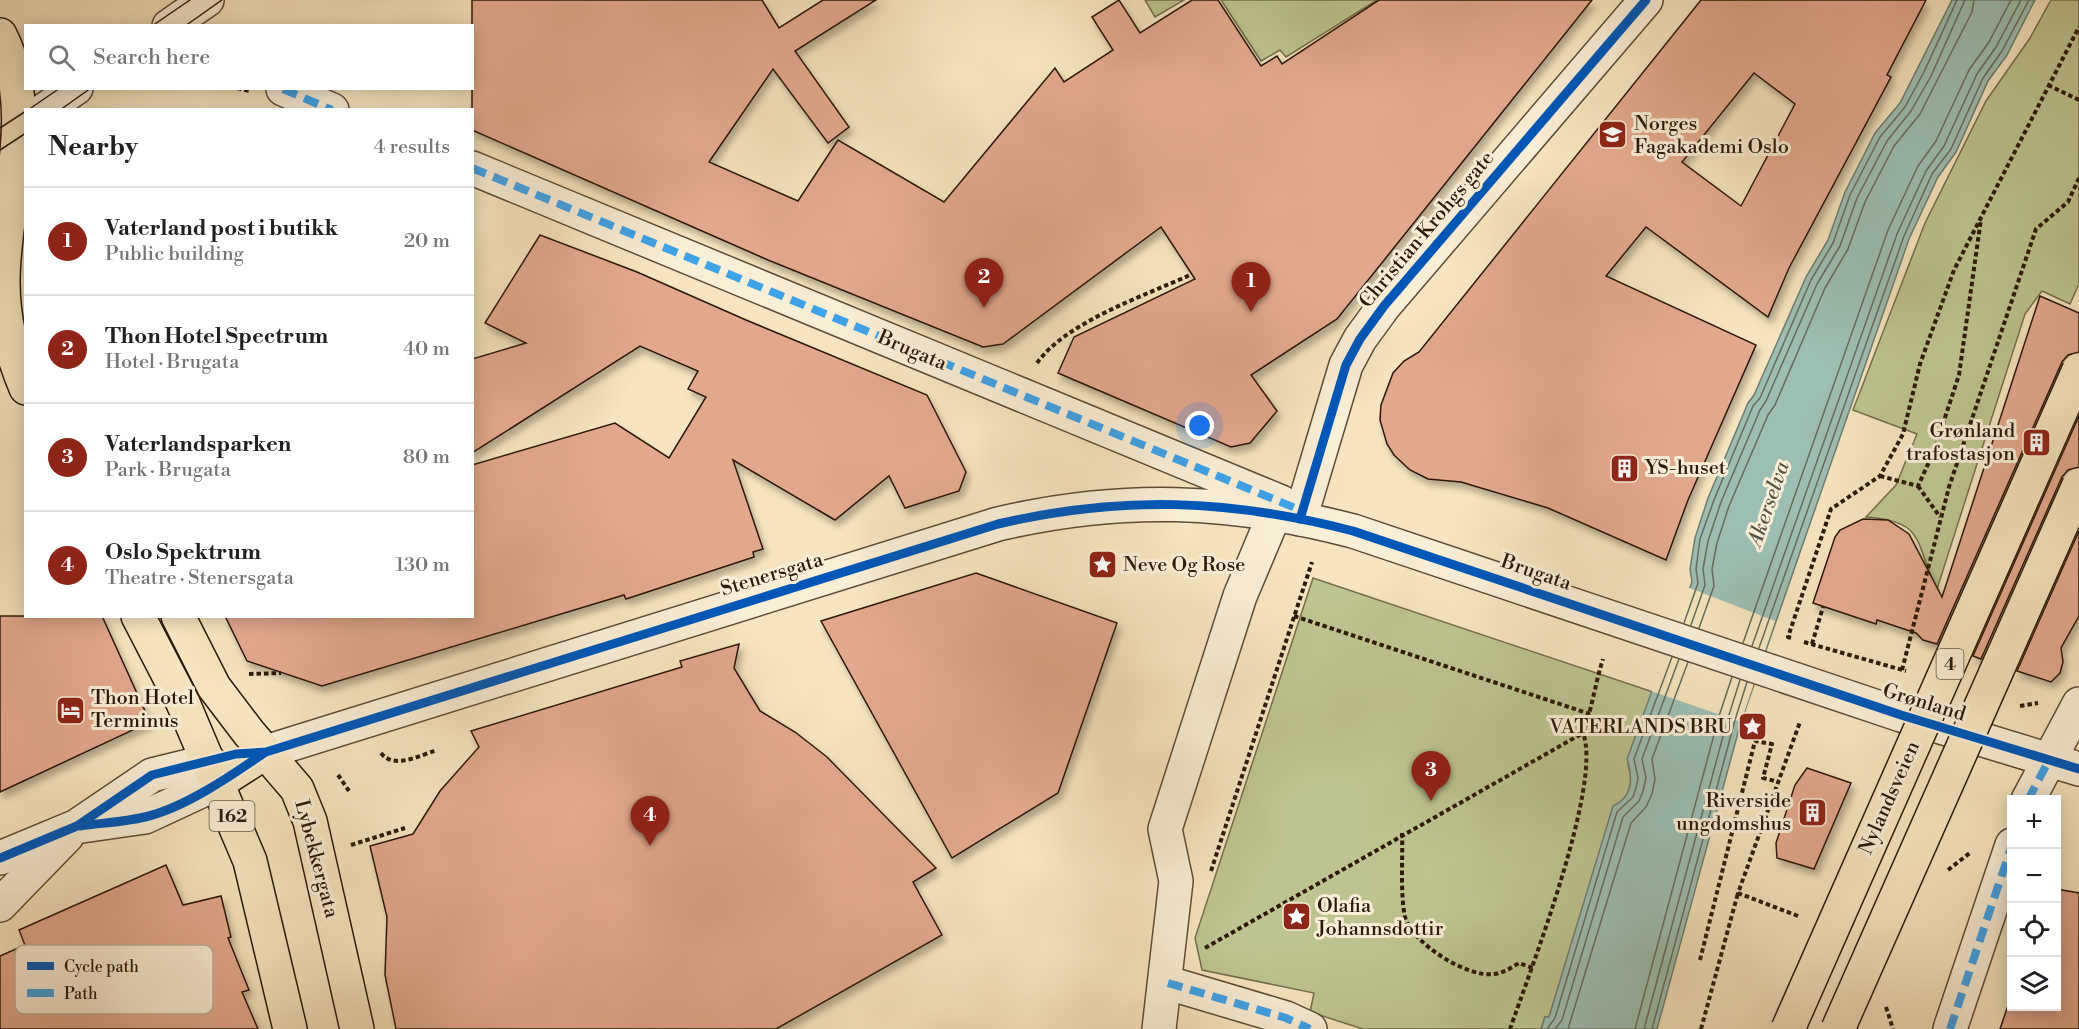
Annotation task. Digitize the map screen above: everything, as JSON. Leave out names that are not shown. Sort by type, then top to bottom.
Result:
[{"type":"main road","points":[[0,35],[11,66],[22,124],[3,282],[11,347],[24,383]]},
{"type":"main road","name":"Nylandsveien","points":[[1788,1029],[2079,369]]},
{"type":"main road","name":"4","points":[[1838,1029],[2079,485]]},
{"type":"main road","name":"162","points":[[139,618],[214,772],[250,861],[290,1029]]},
{"type":"main road","name":"Lybekkergata","points":[[179,618],[214,687],[297,789],[310,821],[357,1029]]},
{"type":"main road","points":[[214,772],[266,752]]},
{"type":"street","points":[[172,24],[207,0]]},
{"type":"street","name":"Christian Krohgs gate","points":[[1159,1029],[1176,880],[1165,830],[1240,596],[1293,514],[1346,365],[1359,339],[1384,306],[1646,0]]},
{"type":"street","points":[[46,108],[73,90]]},
{"type":"street","points":[[285,90],[328,108]]},
{"type":"street","name":"Brugata","points":[[474,169],[1023,397],[1293,514],[1353,531],[1759,668]]},
{"type":"street","name":"Stenersgata","points":[[266,752],[998,524],[1067,509],[1121,504],[1222,506],[1293,514]]},
{"type":"street","name":"Grønland","points":[[1759,668],[1901,715],[2064,764]]},
{"type":"street","points":[[2033,795],[2064,764],[2079,704]]},
{"type":"street","points":[[0,905],[77,826],[152,775],[214,772]]},
{"type":"street","points":[[0,858],[77,826]]},
{"type":"street","points":[[1950,1029],[2011,849]]},
{"type":"street","points":[[1168,983],[1286,1018],[1310,1029]]},
{"type":"path","points":[[1788,637],[1831,509],[1880,476],[1904,434],[1920,363],[1954,270],[2079,27]]},
{"type":"path","points":[[2048,85],[2079,100]]},
{"type":"path","points":[[1902,670],[1949,487],[2036,229],[2068,202],[2079,178]]},
{"type":"path","points":[[1918,486],[1934,451],[1959,375],[1981,215]]},
{"type":"path","points":[[1023,397],[1037,363],[1058,339],[1190,275]]},
{"type":"path","points":[[1880,476],[1918,486],[1941,518]]},
{"type":"path","points":[[1208,878],[1312,562]]},
{"type":"path","points":[[1812,644],[1823,607]]},
{"type":"path","points":[[1294,616],[1590,714]]},
{"type":"path","points":[[1223,937],[1402,833],[1583,733],[1590,714],[1592,693],[1603,659]]},
{"type":"path","points":[[242,674],[281,672]]},
{"type":"path","points":[[1701,1029],[1738,894],[1800,722]]},
{"type":"path","points":[[1510,1029],[1533,968],[1580,812],[1588,745],[1583,733]]},
{"type":"path","points":[[1700,960],[1755,741],[1772,744],[1762,778],[1779,782]]},
{"type":"path","points":[[381,753],[385,758],[395,762],[437,750]]},
{"type":"path","points":[[338,775],[349,791]]},
{"type":"path","points":[[347,846],[405,828]]},
{"type":"path","points":[[1402,833],[1405,915],[1411,928],[1450,963],[1471,972],[1492,975],[1519,963],[1533,968]]},
{"type":"path","points":[[1738,894],[1802,918]]},
{"type":"green space","points":[[1145,0],[1184,0],[1155,17]]},
{"type":"green space","points":[[1221,0],[1377,0],[1286,57],[1280,50],[1261,61]]},
{"type":"green space","points":[[2051,0],[2079,0],[2079,284],[2070,304],[2042,291],[2025,314],[1937,589],[1921,548],[1910,530],[1886,519],[1866,517],[1896,485],[1917,434],[1853,410],[1925,223],[1986,101],[2030,38]]},
{"type":"green space","points":[[1313,578],[1653,692],[1629,755],[1628,767],[1632,783],[1619,804],[1549,1017],[1545,1017],[1541,1029],[1363,1029],[1310,1012],[1314,993],[1202,970],[1195,938]]},
{"type":"water","name":"Akerselva","points":[[1952,0],[2035,0],[2007,55],[1988,81],[1956,152],[1938,177],[1909,239],[1741,722],[1657,1029],[1541,1029],[1545,1017],[1549,1017],[1613,806],[1624,798],[1630,786],[1627,759],[1692,582],[1690,569],[1695,538],[1708,498],[1748,403],[1754,395],[1806,277],[1828,240],[1845,192],[1875,133],[1900,103]]},
{"type":"pier","name":"VATERLANDS BRU","points":[[1687,587],[1775,621],[1741,722],[1651,691]]},
{"type":"building","points":[[472,0],[762,0],[779,28],[823,0],[876,0],[795,51],[849,127],[828,143],[773,69],[709,162],[798,201],[838,140],[944,202],[1055,68],[1064,82],[1113,50],[1092,17],[1119,0],[1140,33],[1192,0],[1218,0],[1261,66],[1277,56],[1282,64],[1379,0],[1592,0],[1337,319],[1251,375],[1277,411],[1250,443],[1231,447],[1058,373],[1074,337],[1195,279],[1161,227],[1003,344],[983,347],[768,260],[474,131],[472,90],[474,90],[474,24],[472,24]]},
{"type":"building","points":[[1701,0],[1926,0],[1887,75],[1891,77],[1789,268],[1768,317],[1646,227],[1606,276],[1756,345],[1688,500],[1666,560],[1548,508],[1461,482],[1428,479],[1410,470],[1394,455],[1387,444],[1380,420],[1381,405],[1393,373],[1404,361],[1419,352]],"holes":[[[1754,73],[1795,104],[1741,206],[1682,162]]]},
{"type":"building","points":[[540,235],[637,272],[927,395],[966,472],[959,491],[905,508],[889,476],[835,520],[733,460],[763,549],[753,552],[754,557],[626,599],[624,595],[322,686],[247,661],[226,618],[474,618],[474,464],[615,423],[669,458],[706,397],[688,389],[698,371],[640,346],[474,452],[474,358],[526,343],[485,323]]},
{"type":"building","points":[[2040,296],[2079,313],[2079,352],[2068,355],[2062,362],[1937,644],[1923,640],[1916,633],[1877,620],[1876,624],[1813,603],[1835,537],[1840,530],[1863,519],[1888,520],[1909,534],[1942,597]]},
{"type":"building","points":[[2079,416],[2079,467],[2068,470],[2062,477],[1981,659],[1973,656]]},
{"type":"building","points":[[2079,531],[2079,616],[2061,648],[2063,662],[2060,673],[2051,682],[2017,671]]},
{"type":"building","points":[[976,573],[1117,623],[1058,793],[952,858],[821,621]]},
{"type":"building","points":[[0,616],[103,618],[150,722],[0,792]]},
{"type":"building","points":[[739,644],[734,668],[760,711],[795,732],[827,757],[936,868],[913,882],[942,935],[776,1029],[396,1029],[385,975],[387,917],[370,846],[413,834],[440,791],[479,747],[471,731],[682,667],[680,661]]},
{"type":"building","name":"Riverside ungdomshus","points":[[1807,768],[1851,783],[1814,869],[1777,858],[1776,843],[1795,785]]},
{"type":"building","points":[[166,865],[183,905],[221,896],[231,937],[228,938],[249,990],[242,992],[258,1029],[0,1029],[0,956],[15,949],[15,1014],[213,1014],[213,945],[25,945],[19,930]]},
{"type":"building","points":[[2061,890],[2079,893],[2079,1029],[2000,1029],[2007,1009],[2007,1011],[2061,1011]]},
{"type":"tram line","points":[[155,24],[190,0]]},
{"type":"tram line","points":[[188,24],[222,0]]},
{"type":"tram line","points":[[31,108],[57,90]]},
{"type":"tram line","points":[[63,108],[88,90]]},
{"type":"tram line","points":[[0,128],[24,112]]},
{"type":"tram line","points":[[0,150],[24,134]]},
{"type":"marked path","points":[[285,90],[327,108]]},
{"type":"marked path","points":[[474,169],[1305,512]]},
{"type":"marked path","points":[[2031,795],[2049,760]]},
{"type":"marked path","points":[[1950,1029],[2011,849]]},
{"type":"marked path","points":[[1168,983],[1286,1018],[1310,1029]]},
{"type":"cycle path","points":[[1300,519],[1346,365],[1360,339],[1384,306],[1646,0]]},
{"type":"cycle path","points":[[0,858],[77,826],[152,775],[236,754],[266,752],[998,524],[1088,508],[1132,505],[1219,507],[1263,512],[1353,531],[1901,715],[2079,769]]},
{"type":"cycle path","points":[[80,826],[129,820],[160,813],[207,790],[264,753]]},
{"type":"place","name":"Norges Fagakademi Oslo","points":[[1613,135]]},
{"type":"place","name":"Thon Hotel Spectrum","points":[[984,308]]},
{"type":"place","name":"Vaterland post i butikk","points":[[1251,312]]},
{"type":"place","name":"Grønland trafostasjon","points":[[2036,443]]},
{"type":"place","name":"YS-huset","points":[[1624,468]]},
{"type":"place","name":"Neve Og Rose","points":[[1102,565]]},
{"type":"place","name":"Thon Hotel Terminus","points":[[70,710]]},
{"type":"place","name":"VATERLANDS BRU","points":[[1753,727]]},
{"type":"place","name":"Vaterlandsparken","points":[[1431,801]]},
{"type":"place","name":"Riverside ungdomshus","points":[[1812,812]]},
{"type":"place","name":"Oslo Spektrum","points":[[650,846]]},
{"type":"place","name":"Olafia Johannsdottir","points":[[1296,917]]}]
